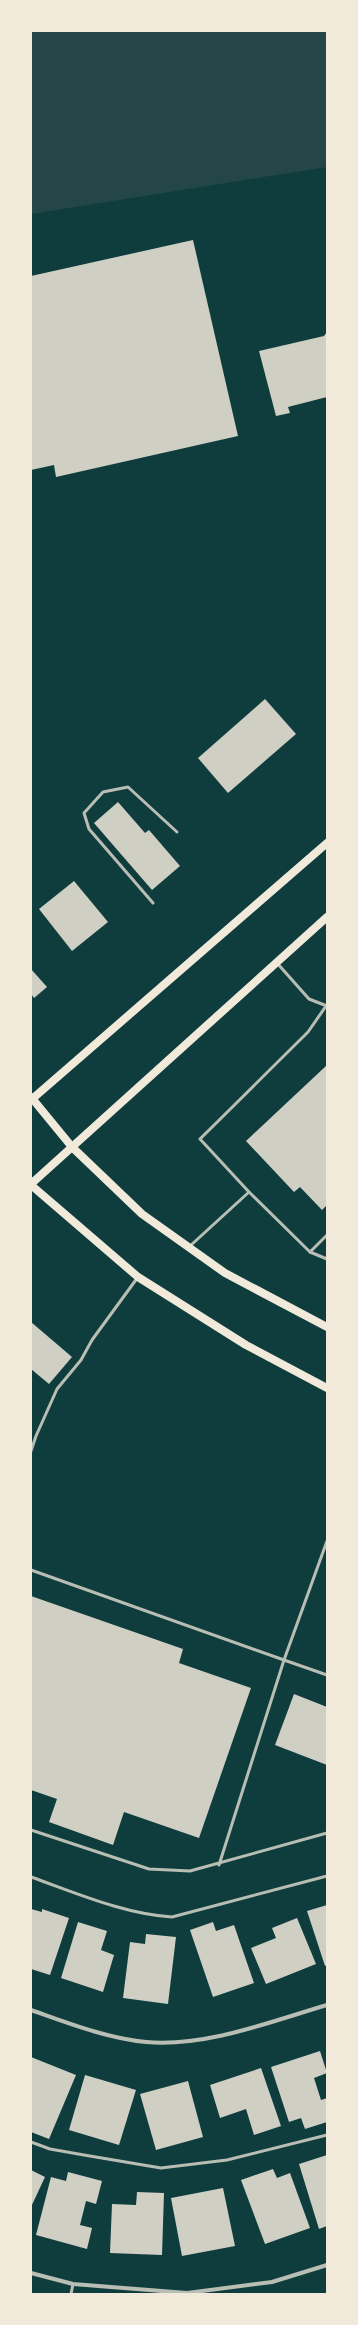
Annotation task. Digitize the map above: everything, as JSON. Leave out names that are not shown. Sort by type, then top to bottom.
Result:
[{"type":"main road","points":[[327,843],[32,1098],[72,1147],[142,1214],[225,1273],[327,1327]]},
{"type":"main road","points":[[327,917],[31,1184],[138,1277],[246,1345],[327,1388]]},
{"type":"street","points":[[31,2010],[117,2037],[145,2042],[170,2043],[219,2035],[327,2005]]},
{"type":"street","points":[[31,2273],[73,2284],[187,2294],[272,2282],[327,2265]]},
{"type":"lane","points":[[153,903],[89,829],[84,813],[103,792],[128,787],[177,832]]},
{"type":"lane","points":[[276,963],[309,998],[327,1006],[308,1032],[200,1139],[249,1192],[310,1252],[327,1259]]},
{"type":"lane","points":[[188,1247],[249,1192]]},
{"type":"lane","points":[[310,1252],[327,1235]]},
{"type":"lane","points":[[31,1451],[57,1389],[81,1360],[92,1340],[138,1277]]},
{"type":"lane","points":[[219,1865],[284,1660],[327,1541]]},
{"type":"lane","points":[[31,1570],[327,1675]]},
{"type":"lane","points":[[31,1830],[148,1869],[190,1871],[219,1865],[327,1833]]},
{"type":"lane","points":[[31,1877],[128,1910],[155,1916],[172,1917],[327,1876]]},
{"type":"lane","points":[[31,2142],[84,2156],[161,2168],[227,2160],[327,2135]]},
{"type":"lane","points":[[71,2294],[73,2284]]},
{"type":"shaded area","points":[[31,31],[327,31],[327,167],[31,214]]},
{"type":"building","points":[[193,240],[238,436],[56,477],[54,465],[31,470],[31,276]]},
{"type":"building","points":[[327,332],[327,397],[288,407],[290,413],[276,416],[259,351],[324,336]]},
{"type":"building","points":[[265,699],[296,734],[228,793],[198,758]]},
{"type":"building","points":[[118,802],[145,833],[149,830],[180,866],[152,890],[94,823]]},
{"type":"building","points":[[74,881],[108,922],[72,951],[39,909]]},
{"type":"building","points":[[31,969],[47,987],[34,998],[31,994]]},
{"type":"building","points":[[327,1065],[327,1205],[322,1210],[300,1187],[294,1192],[246,1141]]},
{"type":"building","points":[[31,1322],[72,1357],[49,1384],[31,1369]]},
{"type":"building","points":[[31,1596],[183,1649],[179,1663],[251,1688],[199,1838],[124,1812],[113,1845],[49,1822],[57,1799],[31,1790]]},
{"type":"building","points":[[294,1694],[327,1707],[327,1765],[275,1745]]},
{"type":"building","points":[[327,1905],[327,1965],[325,1966],[307,1911]]},
{"type":"building","points":[[31,1909],[42,1912],[42,1909],[69,1918],[50,1975],[31,1969]]},
{"type":"building","points":[[297,1918],[316,1964],[266,1984],[251,1948],[276,1938],[272,1928]]},
{"type":"building","points":[[78,1922],[107,1931],[101,1950],[114,1955],[103,1992],[61,1978]]},
{"type":"building","points":[[213,1922],[216,1931],[234,1925],[254,1983],[213,1997],[190,1930]]},
{"type":"building","points":[[146,1934],[176,1937],[168,2004],[123,1998],[130,1942],[145,1944]]},
{"type":"building","points":[[320,2051],[327,2073],[314,2078],[321,2100],[327,2098],[327,2122],[305,2129],[301,2118],[289,2122],[271,2067]]},
{"type":"building","points":[[31,2057],[76,2075],[49,2139],[31,2132]]},
{"type":"building","points":[[261,2068],[281,2126],[254,2135],[246,2109],[220,2118],[210,2085]]},
{"type":"building","points":[[85,2075],[136,2090],[119,2145],[69,2130]]},
{"type":"building","points":[[188,2081],[203,2137],[156,2150],[140,2094]]},
{"type":"building","points":[[327,2155],[327,2226],[319,2229],[299,2164]]},
{"type":"building","points":[[273,2169],[277,2178],[290,2173],[310,2228],[265,2244],[241,2180]]},
{"type":"building","points":[[31,2170],[45,2177],[31,2207]]},
{"type":"building","points":[[68,2172],[102,2181],[96,2204],[86,2201],[80,2225],[92,2228],[87,2249],[36,2235],[51,2177],[66,2181]]},
{"type":"building","points":[[223,2188],[235,2246],[182,2256],[171,2198]]},
{"type":"building","points":[[137,2192],[164,2193],[162,2255],[110,2253],[112,2204],[136,2205]]}]
